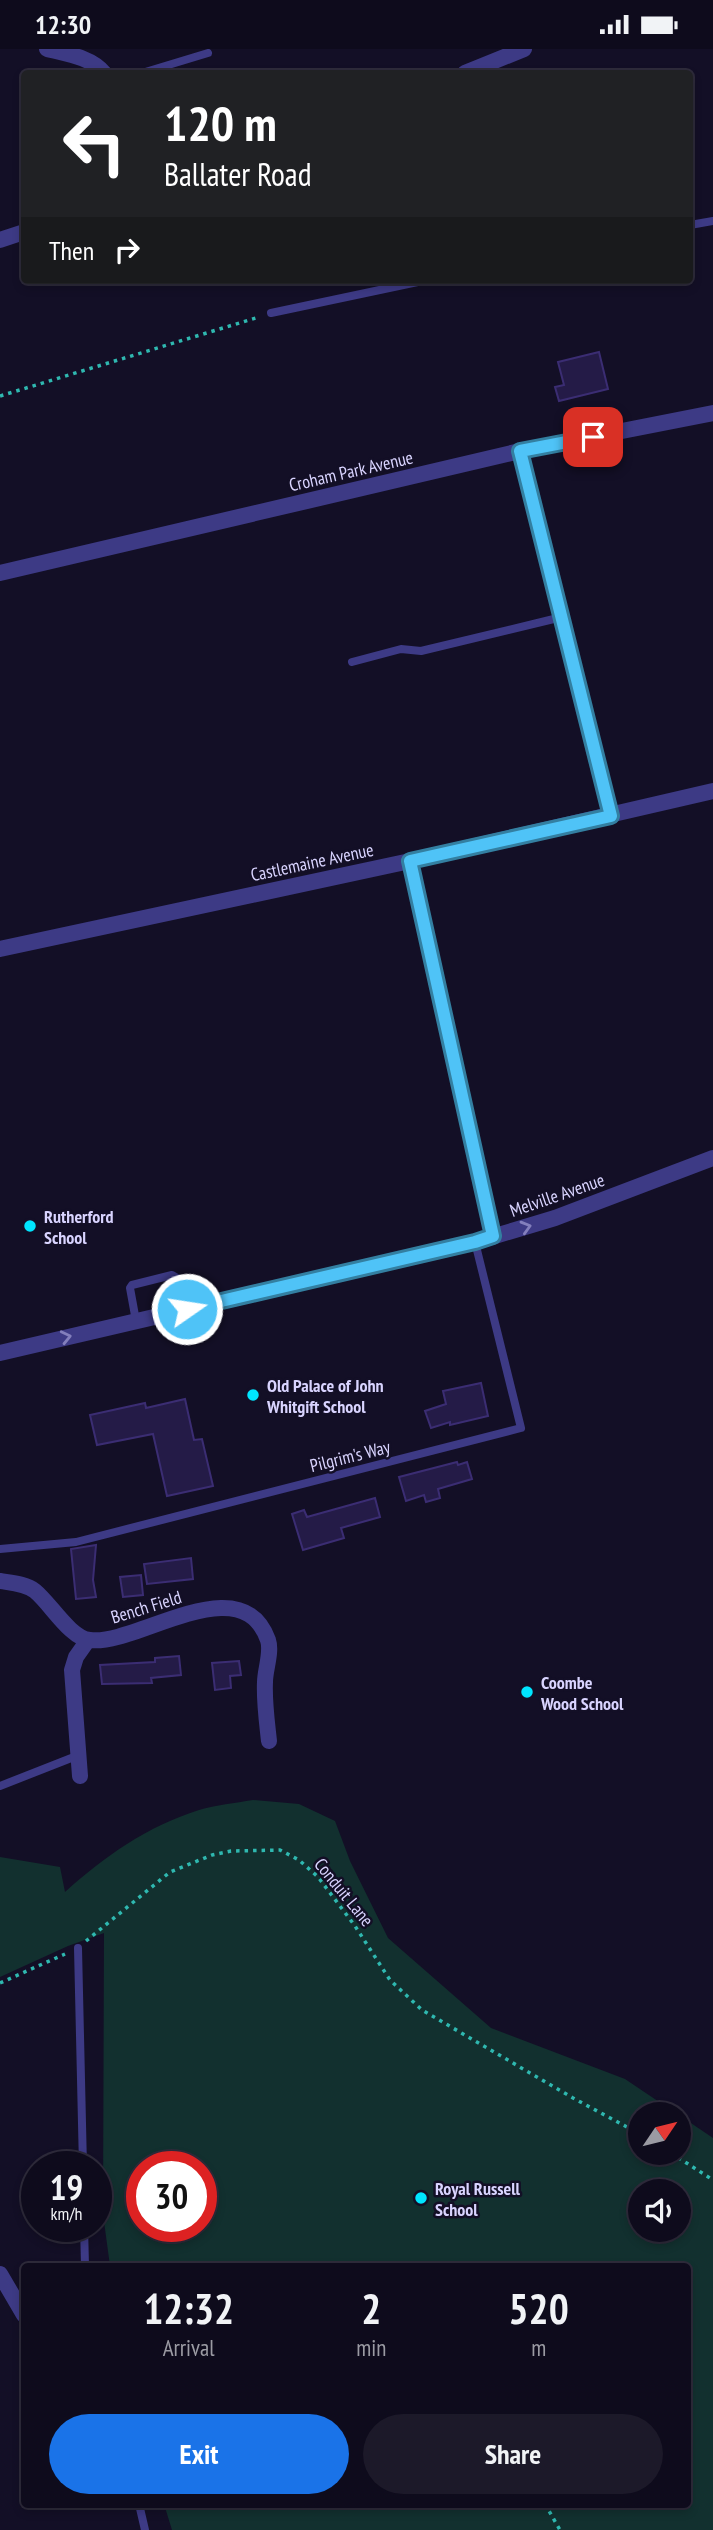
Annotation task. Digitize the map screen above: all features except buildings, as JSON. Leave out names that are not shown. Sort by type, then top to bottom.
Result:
[{"type":"street","points":[[47,49],[82,58],[101,70]]},
{"type":"street","points":[[472,70],[524,49]]},
{"type":"street","points":[[0,240],[21,233]]},
{"type":"street","name":"Croham Park Avenue","points":[[0,573],[520,451],[713,413]]},
{"type":"street","points":[[520,451],[611,816]]},
{"type":"street","name":"Castlemaine Avenue","points":[[0,949],[410,861],[713,791]]},
{"type":"street","points":[[410,861],[493,1236]]},
{"type":"street","name":"Melville Avenue","points":[[0,1353],[475,1242],[555,1218],[713,1158]]},
{"type":"street","points":[[0,1581],[17,1583],[34,1590],[74,1632],[88,1640],[76,1657],[72,1670],[80,1776]]},
{"type":"street","name":"Bench Field","points":[[88,1640],[104,1640],[190,1612],[233,1607],[251,1617],[262,1629],[269,1643],[265,1682],[269,1741]]},
{"type":"street","points":[[0,2274],[21,2310]]},
{"type":"lane","points":[[152,70],[208,53]]},
{"type":"lane","points":[[693,224],[713,221]]},
{"type":"lane","points":[[271,313],[408,284]]},
{"type":"lane","points":[[352,662],[401,649],[421,651],[562,617]]},
{"type":"lane","name":"Pilgrim's Way","points":[[0,1549],[76,1542],[521,1429],[475,1242]]},
{"type":"lane","points":[[136,1321],[130,1288],[132,1285],[172,1275],[179,1279],[187,1309]]},
{"type":"lane","points":[[0,1786],[79,1755]]},
{"type":"lane","points":[[78,1948],[83,2151]]},
{"type":"lane","points":[[84,2242],[85,2263]]},
{"type":"lane","points":[[140,2508],[145,2530]]},
{"type":"path","points":[[0,396],[271,313]]},
{"type":"path","name":"Conduit Lane","points":[[0,1983],[78,1948],[170,1873],[221,1853],[280,1850],[299,1860],[318,1877],[355,1926],[390,1980],[422,2010],[628,2128]]},
{"type":"path","points":[[690,2165],[713,2180]]},
{"type":"path","points":[[547,2508],[560,2530]]},
{"type":"green space","name":"Royal Russell School","points":[[253,1800],[299,1804],[335,1821],[350,1861],[388,1938],[491,2028],[625,2079],[659,2102],[628,2102],[628,2165],[691,2165],[691,2123],[713,2138],[713,2530],[172,2530],[165,2508],[691,2508],[691,2263],[110,2263],[107,2242],[112,2242],[112,2151],[103,2151],[104,1933],[0,1977],[0,1857],[60,1867],[65,1892],[128,1843],[199,1810]]},
{"type":"place","name":"Rutherford School","points":[[30,1226]]},
{"type":"place","name":"Old Palace of John Whitgift School","points":[[253,1395]]},
{"type":"place","name":"Coombe Wood School","points":[[527,1692]]},
{"type":"place","name":"Royal Russell School","points":[[421,2198]]},
{"type":"route","points":[[187,1309],[493,1236],[410,861],[611,816],[520,451],[593,437]]}]
